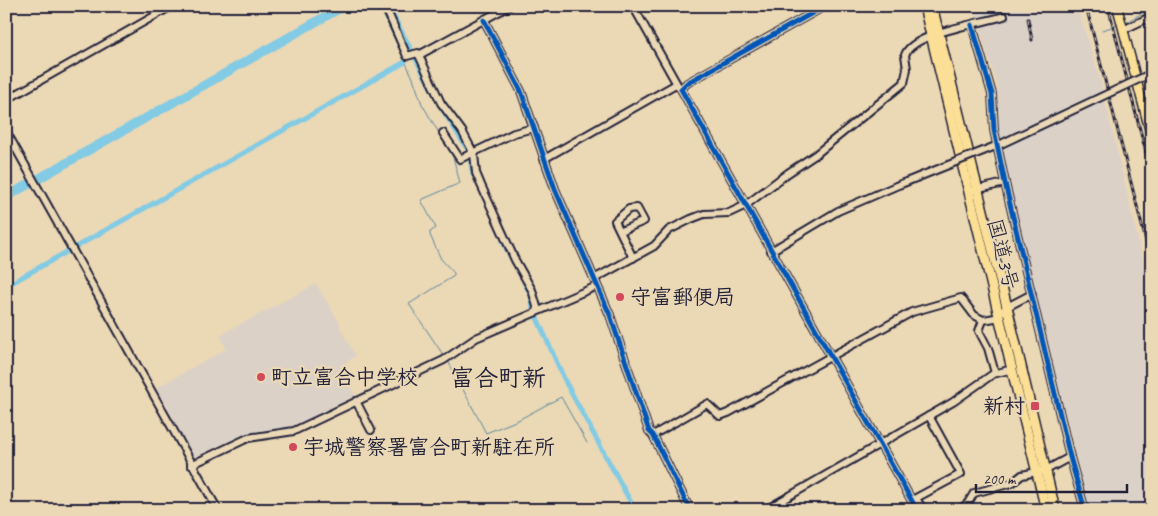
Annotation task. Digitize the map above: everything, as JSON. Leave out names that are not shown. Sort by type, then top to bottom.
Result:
[{"type":"highway","name":"国道3号","points":[[924,6],[935,34],[974,190],[1007,307],[1042,471],[1046,510]]},
{"type":"highway","name":"国道3号","points":[[932,6],[935,34]]},
{"type":"highway","name":"国道3号","points":[[974,190],[1013,369],[1054,510]]},
{"type":"main road","points":[[1117,6],[1152,139]]},
{"type":"street","points":[[6,100],[172,6]]},
{"type":"street","points":[[385,6],[407,56],[415,54],[509,6]]},
{"type":"street","points":[[633,6],[917,510]]},
{"type":"street","points":[[544,159],[687,83],[825,6]]},
{"type":"street","points":[[594,279],[654,246],[669,230],[691,219],[704,214],[729,213],[746,206],[788,173],[815,156],[896,90],[907,76],[907,49],[919,40],[1004,16]]},
{"type":"street","points":[[1123,30],[1152,16]]},
{"type":"street","points":[[484,20],[521,91],[544,159],[610,315],[649,431],[654,437],[690,510]]},
{"type":"street","points":[[972,25],[992,94],[995,107],[994,130],[1005,182],[1070,457],[1085,510]]},
{"type":"street","points":[[415,54],[442,103],[462,131],[481,185],[515,260],[532,290],[535,312]]},
{"type":"street","points":[[773,255],[838,211],[1039,127],[1152,73]]},
{"type":"street","points":[[443,133],[460,159],[514,133],[534,128]]},
{"type":"street","points":[[6,131],[149,386],[191,465],[218,510]]},
{"type":"street","points":[[974,190],[1005,182]]},
{"type":"street","points":[[621,231],[644,221],[638,209],[634,207],[629,209],[615,221],[633,258]]},
{"type":"street","points":[[191,465],[248,438],[294,431],[447,358],[476,338],[597,286]]},
{"type":"street","points":[[654,437],[707,404],[720,416],[728,413],[912,312],[961,298],[974,315],[983,320],[995,318],[1007,307],[1032,294]]},
{"type":"street","points":[[983,320],[979,331],[988,348],[995,374]]},
{"type":"street","points":[[765,510],[880,445],[995,374],[1013,369]]},
{"type":"street","points":[[356,401],[371,430]]},
{"type":"street","points":[[923,510],[916,498],[960,474],[929,416]]},
{"type":"street","points":[[960,510],[968,503],[974,493],[1008,484],[1022,475],[1042,471],[1070,457]]},
{"type":"shaded area","points":[[973,6],[1077,6],[1101,83],[1152,299],[1152,510],[1089,510],[1007,178],[997,128],[998,88]]},
{"type":"shaded area","name":"町立富合中学校","points":[[316,284],[340,323],[340,328],[356,356],[340,366],[355,396],[295,427],[241,436],[193,458],[156,388],[226,349],[220,335]]},
{"type":"waterway","points":[[6,197],[344,6]]},
{"type":"waterway","points":[[379,6],[413,78],[422,104],[453,157],[460,183],[421,200],[436,228],[430,232],[430,235],[441,259],[454,273],[454,276],[409,304],[444,356]]},
{"type":"waterway","points":[[388,6],[437,99]]},
{"type":"waterway","points":[[1124,23],[1152,8]]},
{"type":"waterway","points":[[1102,30],[1118,25]]},
{"type":"waterway","points":[[6,286],[405,62]]},
{"type":"waterway","points":[[441,107],[469,152],[473,175]]},
{"type":"waterway","points":[[503,242],[519,272]]},
{"type":"waterway","points":[[524,282],[531,295],[533,309],[566,383],[635,510]]},
{"type":"waterway","points":[[448,361],[486,433],[518,420],[561,397],[587,443]]},
{"type":"railway","points":[[1086,6],[1152,265]]},
{"type":"railway","points":[[1108,6],[1152,176]]},
{"type":"railway","points":[[1028,19],[1032,40]]},
{"type":"cycle path","points":[[825,6],[687,83],[681,89],[917,510]]},
{"type":"cycle path","points":[[484,20],[521,91],[555,189],[610,315],[649,431],[653,435],[690,510]]},
{"type":"cycle path","points":[[972,25],[992,94],[994,130],[1005,183],[1070,457],[1085,510]]},
{"type":"place","name":"守富郵便局","points":[[620,297]]},
{"type":"place","name":"町立富合中学校","points":[[261,377]]},
{"type":"place","name":"新村","points":[[1035,406]]},
{"type":"place","name":"宇城警察署富合町新駐在所","points":[[293,447]]},
{"type":"district","name":"富合町新","points":[[498,378]]}]
